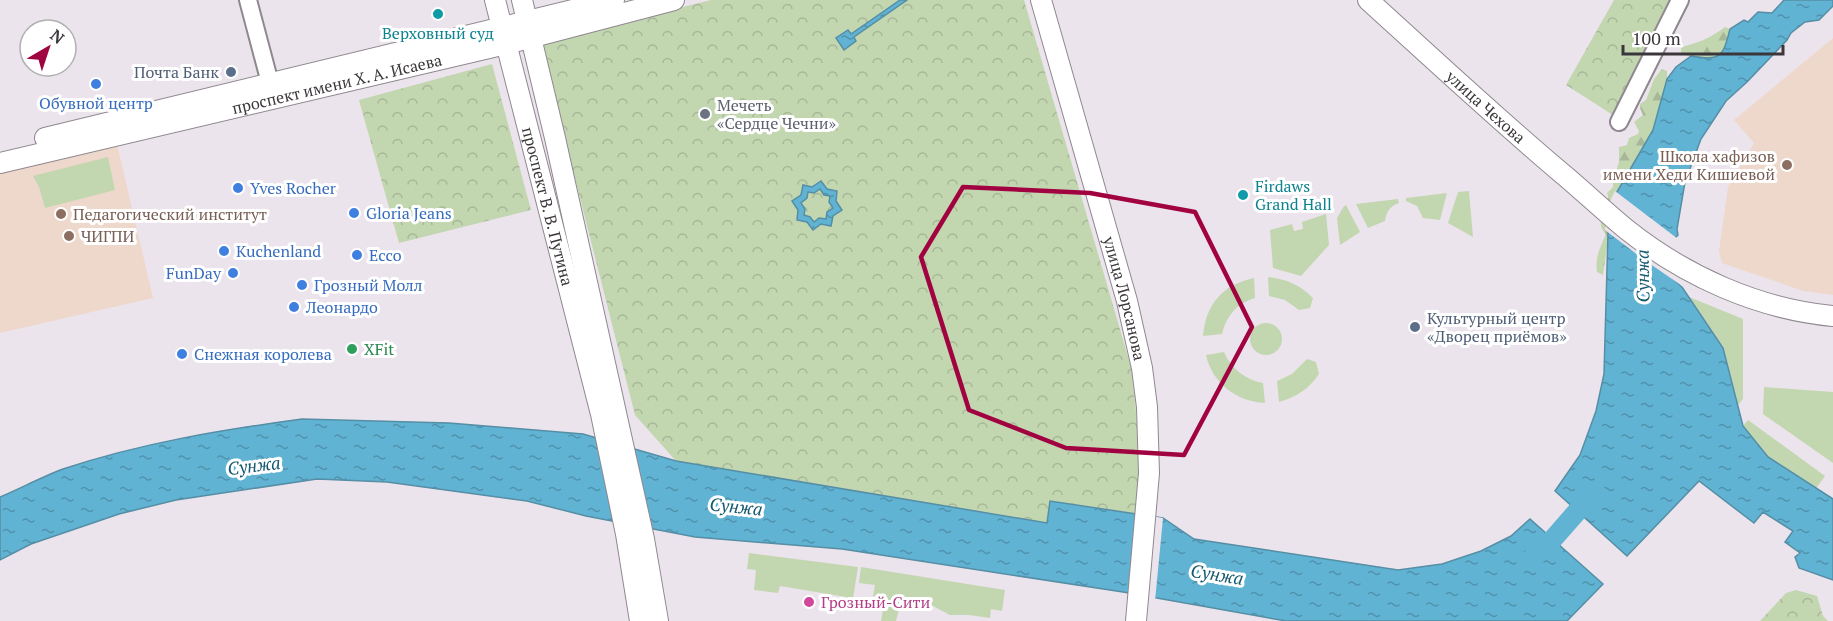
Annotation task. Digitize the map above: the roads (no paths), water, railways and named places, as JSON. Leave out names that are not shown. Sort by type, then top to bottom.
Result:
[{"type":"main road","name":"проспект В. В. Путина","points":[[495,0],[609,415]]},
{"type":"main road","name":"проспект В. В. Путина","points":[[522,0],[609,415]]},
{"type":"main road","name":"проспект имени Х. А. Исаева","points":[[529,29],[614,0]]},
{"type":"main road","name":"проспект имени Х. А. Исаева","points":[[0,163],[272,91],[529,29],[674,0]]},
{"type":"main road","name":"улица Лорсанова","points":[[1041,0],[1124,292],[1142,368],[1147,407],[1149,473],[1137,614]]},
{"type":"main road","name":"улица Чехова","points":[[1368,0],[1528,145],[1627,230],[1665,256],[1714,283],[1764,302],[1833,316]]},
{"type":"main road","name":"проспект имени Х. А. Исаева","points":[[0,150],[272,91]]},
{"type":"main road","points":[[609,415],[635,537],[658,621]]},
{"type":"main road","points":[[635,537],[640,621]]},
{"type":"street","points":[[248,0],[272,91]]},
{"type":"street","points":[[1619,122],[1680,0]]},
{"type":"water","points":[[900,0],[907,0],[854,37],[856,41],[844,50],[836,38],[848,30],[851,34]]},
{"type":"water","name":"Сунжа","points":[[1784,0],[1833,0],[1833,6],[1819,20],[1805,22],[1791,33],[1747,82],[1726,101],[1701,139],[1685,182],[1678,235],[1670,243],[1673,279],[1682,287],[1723,348],[1743,426],[1768,457],[1833,499],[1833,580],[1799,568],[1795,557],[1800,553],[1785,542],[1793,531],[1763,512],[1754,523],[1699,481],[1627,556],[1555,491],[1580,455],[1596,411],[1604,374],[1608,233],[1614,197],[1653,130],[1667,79],[1676,67],[1691,56],[1709,58],[1719,55],[1725,46],[1730,29],[1744,20],[1748,22],[1758,12],[1772,13]]},
{"type":"water","points":[[821,181],[827,189],[837,191],[836,201],[842,210],[833,216],[831,226],[821,224],[813,230],[807,222],[797,220],[798,210],[792,201],[801,195],[803,185],[812,187]],"holes":[[[820,189],[824,195],[830,196],[829,202],[833,208],[827,212],[826,219],[819,218],[814,222],[810,217],[804,215],[805,209],[801,203],[807,198],[808,192],[814,193]]]},
{"type":"water","name":"Сунжа","points":[[302,419],[449,423],[583,434],[676,461],[1047,523],[1050,501],[1163,518],[1194,539],[1398,570],[1442,564],[1481,551],[1511,536],[1530,519],[1603,584],[1567,621],[1286,621],[1123,592],[842,549],[695,537],[586,516],[527,501],[387,482],[317,479],[176,500],[119,514],[31,544],[0,560],[0,497],[47,475],[92,460],[152,445]]},
{"type":"waterway","points":[[1533,557],[1553,539],[1595,491]]},
{"type":"place","name":"Верховный суд","points":[[438,14]]},
{"type":"place","name":"Почта Банк","points":[[231,72]]},
{"type":"place","name":"Обувной центр","points":[[96,84]]},
{"type":"place","name":"Мечеть «Сердце Чечни»","points":[[705,114]]},
{"type":"place","name":"Школа хафизов имени Хеди Кишиевой","points":[[1787,165]]},
{"type":"place","name":"Yves Rocher","points":[[238,188]]},
{"type":"place","name":"Firdaws Grand Hall","points":[[1243,195]]},
{"type":"place","name":"Gloria Jeans","points":[[354,213]]},
{"type":"place","name":"Педагогический институт","points":[[61,214]]},
{"type":"place","name":"ЧИГПИ","points":[[69,236]]},
{"type":"place","name":"Kuchenland","points":[[224,251]]},
{"type":"place","name":"Ecco","points":[[357,255]]},
{"type":"place","name":"FunDay","points":[[233,273]]},
{"type":"place","name":"Грозный Молл","points":[[302,285]]},
{"type":"place","name":"Леонардо","points":[[294,307]]},
{"type":"place","name":"Культурный центр «Дворец приёмов»","points":[[1415,327]]},
{"type":"place","name":"XFit","points":[[352,349]]},
{"type":"place","name":"Снежная королева","points":[[182,354]]},
{"type":"place","name":"Грозный-Сити","points":[[809,602]]}]
